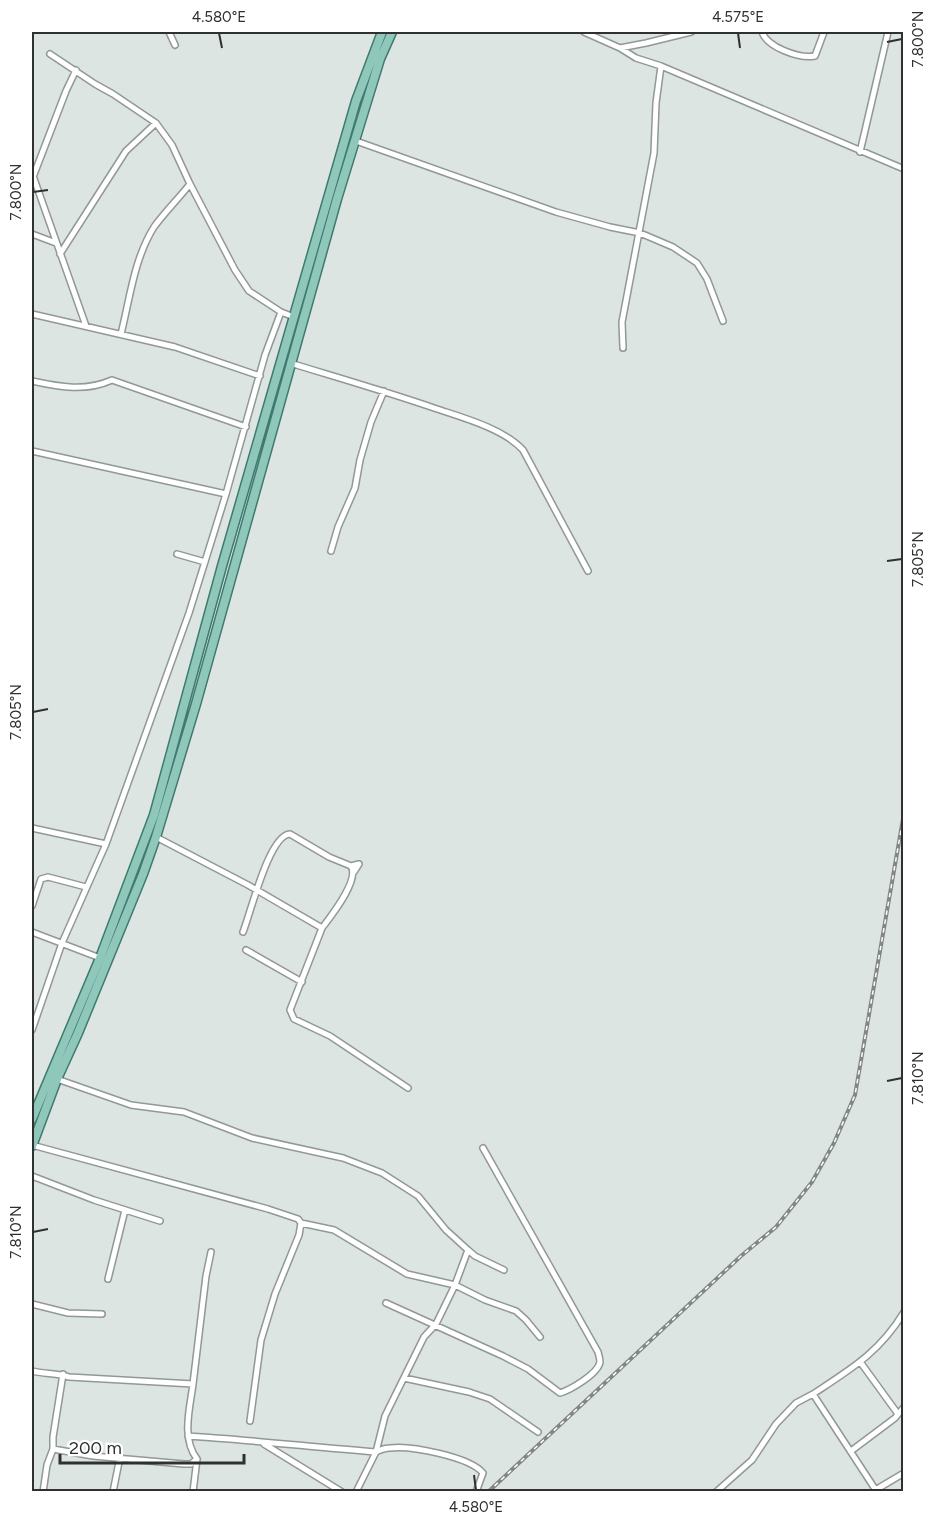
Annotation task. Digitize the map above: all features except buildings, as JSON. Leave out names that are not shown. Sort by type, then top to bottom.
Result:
[{"type":"main road","points":[[32,1119],[100,958],[154,815],[356,102],[382,32]]},
{"type":"main road","points":[[32,1146],[156,837],[196,704],[337,199],[380,59],[392,32]]},
{"type":"main road","points":[[186,699],[196,704]]},
{"type":"street","points":[[169,32],[176,45]]},
{"type":"street","points":[[584,32],[636,57],[903,169]]},
{"type":"street","points":[[620,48],[646,44],[691,32]]},
{"type":"street","points":[[762,32],[763,36],[775,46],[811,57],[815,56],[824,32]]},
{"type":"street","points":[[861,152],[888,32]]},
{"type":"street","points":[[50,54],[156,123],[172,145],[190,184],[249,291],[281,312],[294,317]]},
{"type":"street","points":[[623,348],[622,322],[654,153],[656,103],[661,66]]},
{"type":"street","points":[[76,70],[32,175],[86,326]]},
{"type":"street","points":[[60,254],[126,151],[156,123]]},
{"type":"street","points":[[356,141],[556,212],[640,233],[673,247],[697,263],[707,279],[723,321]]},
{"type":"street","points":[[121,334],[134,271],[147,240],[155,225],[190,184]]},
{"type":"street","points":[[32,234],[56,243]]},
{"type":"street","points":[[32,1030],[62,943],[106,844],[189,613],[281,312]]},
{"type":"street","points":[[32,314],[175,347],[260,376]]},
{"type":"street","points":[[290,363],[471,420],[514,441],[523,450],[588,571]]},
{"type":"street","points":[[32,381],[71,388],[100,386],[112,380],[246,427]]},
{"type":"street","points":[[331,551],[338,527],[355,488],[371,422],[384,391]]},
{"type":"street","points":[[32,451],[226,494]]},
{"type":"street","points":[[177,554],[205,562]]},
{"type":"street","points":[[32,828],[106,844]]},
{"type":"street","points":[[243,932],[256,890],[271,854],[284,834],[302,839],[352,869],[336,910],[322,928],[290,1010],[294,1019],[330,1036],[408,1088]]},
{"type":"street","points":[[156,837],[322,928]]},
{"type":"street","points":[[32,906],[40,879],[48,877],[86,887]]},
{"type":"street","points":[[32,932],[100,958]]},
{"type":"street","points":[[246,950],[302,982]]},
{"type":"street","points":[[57,1079],[131,1105],[184,1112],[252,1138],[343,1158],[375,1170],[405,1186],[418,1196],[446,1230],[475,1256],[504,1269]]},
{"type":"street","points":[[32,1146],[298,1219],[299,1235],[275,1294],[261,1340],[250,1421]]},
{"type":"street","points":[[386,1303],[436,1324],[518,1364],[560,1393],[573,1388],[596,1370],[600,1363],[598,1352],[483,1148]]},
{"type":"street","points":[[32,1176],[94,1200],[160,1221]]},
{"type":"street","points":[[108,1280],[125,1209]]},
{"type":"street","points":[[300,1223],[334,1230],[407,1274],[455,1285],[485,1300],[516,1311],[540,1337]]},
{"type":"street","points":[[356,1491],[376,1452],[385,1416],[424,1337],[436,1324],[455,1285],[468,1250]]},
{"type":"street","points":[[193,1491],[197,1459],[191,1451],[188,1436],[203,1294],[212,1252]]},
{"type":"street","points":[[32,1304],[68,1313],[102,1314]]},
{"type":"street","points":[[716,1491],[752,1460],[776,1424],[796,1403],[861,1363],[892,1332],[903,1312]]},
{"type":"street","points":[[861,1363],[898,1413]]},
{"type":"street","points":[[32,1371],[80,1378],[193,1384]]},
{"type":"street","points":[[43,1491],[47,1465],[53,1449],[63,1374]]},
{"type":"street","points":[[404,1378],[469,1392],[490,1399],[529,1423],[538,1432]]},
{"type":"street","points":[[813,1394],[877,1490],[903,1473]]},
{"type":"street","points":[[851,1451],[895,1418],[903,1407]]},
{"type":"street","points":[[188,1436],[376,1452],[391,1448],[446,1454],[479,1467],[483,1473],[476,1491]]},
{"type":"street","points":[[260,1441],[342,1491]]},
{"type":"street","points":[[53,1449],[93,1456],[184,1464],[191,1464],[197,1459]]},
{"type":"street","points":[[113,1491],[120,1457]]},
{"type":"railway","points":[[488,1492],[741,1256],[776,1227],[812,1182],[834,1143],[855,1095],[904,813]]}]
